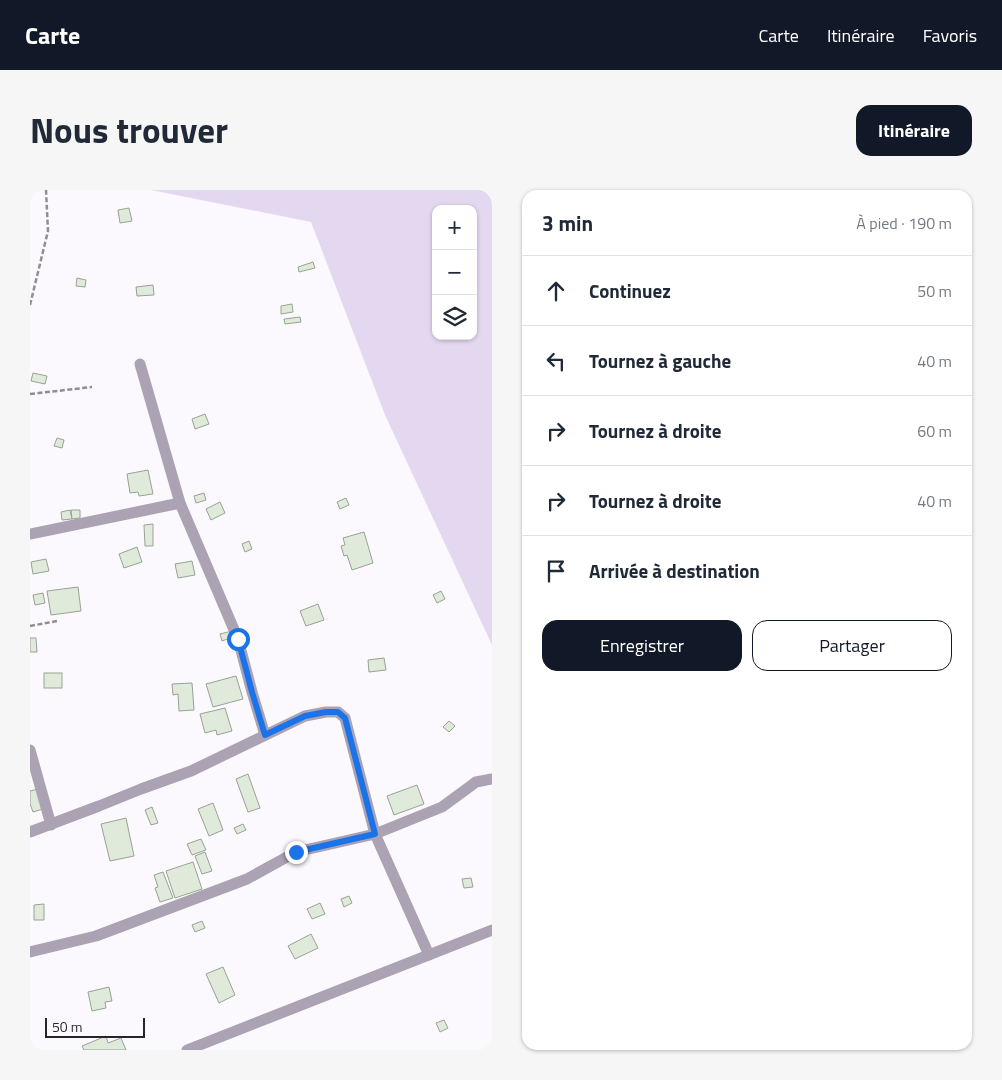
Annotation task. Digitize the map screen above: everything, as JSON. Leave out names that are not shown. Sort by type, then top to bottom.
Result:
[{"type":"street","points":[[140,364],[180,503],[238,639],[265,735]]},
{"type":"street","points":[[30,534],[180,503]]},
{"type":"street","points":[[30,832],[191,771],[305,716],[338,712],[345,718],[375,834],[429,955]]},
{"type":"street","points":[[30,750],[51,825]]},
{"type":"street","points":[[30,952],[96,936],[248,879],[296,852],[375,834],[442,806],[476,782],[492,779]]},
{"type":"street","points":[[187,1050],[492,930]]},
{"type":"path","points":[[30,305],[48,231],[46,190]]},
{"type":"path","points":[[30,394],[92,386]]},
{"type":"path","points":[[30,626],[57,621]]},
{"type":"shaded area","points":[[151,190],[492,190],[492,645],[385,415],[311,222]]},
{"type":"building","points":[[129,208],[132,221],[120,223],[118,210]]},
{"type":"building","points":[[313,262],[315,268],[299,272],[298,267]]},
{"type":"building","points":[[77,278],[86,280],[85,287],[76,286]]},
{"type":"building","points":[[153,285],[154,295],[137,296],[136,287]]},
{"type":"building","points":[[292,304],[293,312],[281,314],[281,306]]},
{"type":"building","points":[[300,317],[301,322],[285,324],[284,319]]},
{"type":"building","points":[[33,373],[47,376],[45,384],[31,381]]},
{"type":"building","points":[[205,414],[209,424],[195,429],[192,419]]},
{"type":"building","points":[[57,438],[64,440],[62,448],[54,446]]},
{"type":"building","points":[[148,470],[153,494],[139,496],[138,492],[130,493],[127,474]]},
{"type":"building","points":[[204,493],[206,500],[196,503],[194,496]]},
{"type":"building","points":[[346,498],[349,505],[340,509],[337,502]]},
{"type":"building","points":[[220,502],[225,513],[211,520],[206,509]]},
{"type":"building","points":[[70,510],[72,519],[62,520],[61,512]]},
{"type":"building","points":[[71,510],[80,510],[80,518],[72,519]]},
{"type":"building","points":[[153,524],[153,546],[145,546],[144,525]]},
{"type":"building","points":[[364,532],[373,563],[352,570],[347,555],[344,556],[341,546],[345,545],[343,538]]},
{"type":"building","points":[[249,541],[252,549],[245,552],[242,544]]},
{"type":"building","points":[[137,547],[142,562],[124,568],[119,554]]},
{"type":"building","points":[[46,559],[49,571],[33,574],[31,562]]},
{"type":"building","points":[[192,561],[195,575],[178,578],[175,564]]},
{"type":"building","points":[[78,587],[81,611],[51,615],[47,591]]},
{"type":"building","points":[[441,591],[445,599],[437,603],[433,595]]},
{"type":"building","points":[[43,593],[45,603],[35,605],[33,595]]},
{"type":"building","points":[[318,604],[324,620],[306,626],[300,611]]},
{"type":"building","points":[[232,631],[233,637],[222,641],[220,634]]},
{"type":"building","points":[[30,638],[36,638],[37,652],[30,652]]},
{"type":"building","points":[[384,658],[386,670],[369,672],[368,660]]},
{"type":"building","points":[[44,673],[62,673],[62,688],[44,688]]},
{"type":"building","points":[[236,676],[243,699],[213,707],[206,684]]},
{"type":"building","points":[[192,683],[194,710],[179,711],[178,694],[173,695],[172,684]]},
{"type":"building","points":[[225,708],[232,731],[217,735],[216,730],[205,733],[200,714]]},
{"type":"building","points":[[449,721],[455,726],[449,732],[443,727]]},
{"type":"building","points":[[248,774],[260,808],[248,812],[236,779]]},
{"type":"building","points":[[417,785],[424,804],[394,815],[387,796]]},
{"type":"building","points":[[38,789],[43,809],[33,812],[30,804],[30,791]]},
{"type":"building","points":[[213,803],[223,830],[209,836],[198,809]]},
{"type":"building","points":[[152,807],[158,823],[151,825],[145,810]]},
{"type":"building","points":[[126,818],[134,856],[110,861],[101,824]]},
{"type":"building","points":[[243,824],[246,830],[237,834],[234,828]]},
{"type":"building","points":[[201,839],[206,850],[192,855],[187,844]]},
{"type":"building","points":[[205,852],[212,871],[202,874],[195,856]]},
{"type":"building","points":[[193,862],[202,889],[175,898],[166,871]]},
{"type":"building","points":[[163,872],[173,898],[160,902],[155,888],[158,887],[154,875]]},
{"type":"building","points":[[471,878],[473,887],[464,888],[462,879]]},
{"type":"building","points":[[349,896],[352,903],[344,907],[341,899]]},
{"type":"building","points":[[320,903],[325,914],[312,919],[307,909]]},
{"type":"building","points":[[44,904],[44,920],[34,920],[34,905]]},
{"type":"building","points":[[202,921],[205,928],[195,932],[192,925]]},
{"type":"building","points":[[311,934],[318,948],[295,959],[288,946]]},
{"type":"building","points":[[223,967],[235,995],[219,1003],[206,974]]},
{"type":"building","points":[[109,987],[112,1001],[105,1002],[106,1008],[92,1011],[88,992]]},
{"type":"building","points":[[444,1020],[448,1028],[440,1032],[436,1023]]},
{"type":"building","points":[[106,1036],[108,1043],[121,1038],[126,1050],[84,1050],[82,1046]]},
{"type":"route","points":[[238,639],[265,735],[305,716],[338,712],[345,718],[375,834],[296,852]]}]
